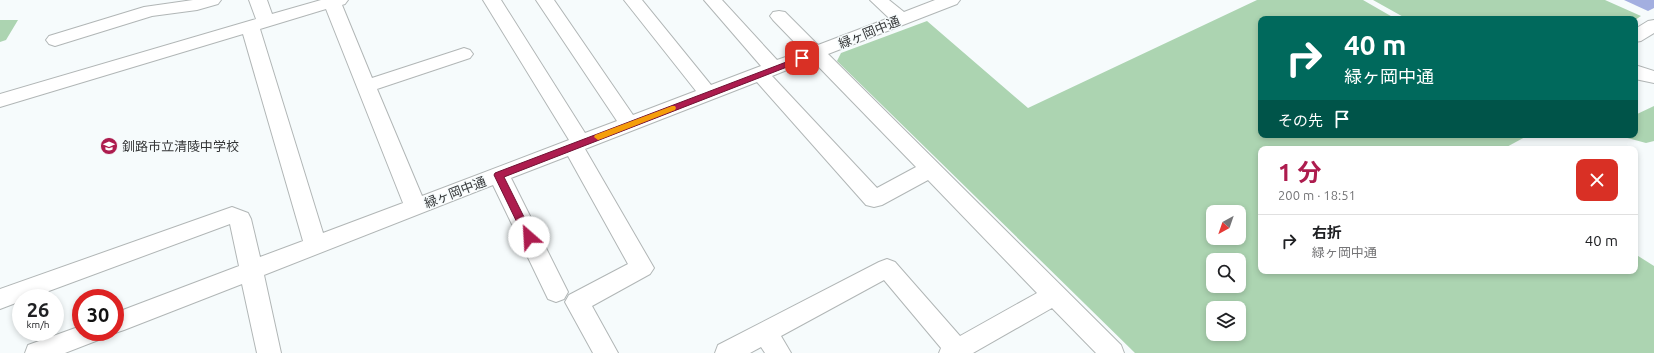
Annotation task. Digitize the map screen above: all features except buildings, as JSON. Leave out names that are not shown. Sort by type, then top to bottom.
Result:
[{"type":"street","points":[[55,40],[150,11],[191,6],[212,0]]},
{"type":"street","points":[[258,0],[258,25],[316,246]]},
{"type":"street","points":[[492,0],[577,145],[642,268],[577,302],[606,353]]},
{"type":"street","points":[[545,0],[630,124]]},
{"type":"street","points":[[633,0],[708,94]]},
{"type":"street","points":[[713,0],[767,72],[874,199],[930,169]]},
{"type":"street","points":[[880,0],[901,19]]},
{"type":"street","name":"緑ヶ岡中通","points":[[124,319],[951,0]]},
{"type":"street","points":[[0,102],[336,1],[367,86],[416,207]]},
{"type":"street","points":[[779,16],[1112,353]]},
{"type":"street","points":[[1638,35],[1654,25]]},
{"type":"street","points":[[367,86],[464,54]]},
{"type":"street","points":[[1638,72],[1654,77]]},
{"type":"street","points":[[498,175],[556,292]]},
{"type":"street","points":[[0,299],[232,215],[240,218],[269,353]]},
{"type":"street","points":[[727,353],[887,268],[956,352],[1054,295]]},
{"type":"street","points":[[766,333],[779,353]]},
{"type":"street","points":[[37,353],[72,340]]},
{"type":"green space","points":[[1257,0],[1363,0],[1391,16],[1258,16],[1258,138],[1523,138],[1509,146],[1258,146],[1258,274],[1638,274],[1638,256],[1654,266],[1654,353],[1135,353],[837,61],[841,53],[927,21],[1028,108]]},
{"type":"green space","points":[[1373,0],[1605,0],[1641,16],[1638,18],[1638,16],[1402,16]]},
{"type":"green space","points":[[0,20],[18,20],[6,40],[0,42]]},
{"type":"green space","points":[[1654,106],[1654,141],[1646,143],[1627,138],[1638,138],[1638,114]]},
{"type":"water","points":[[1624,0],[1654,0],[1654,8],[1648,11]]},
{"type":"slow traffic","points":[[598,137],[672,108]]},
{"type":"place","name":"釧路市立清陵中学校","points":[[109,146]]},
{"type":"route","points":[[529,237],[498,175],[802,58]]}]
